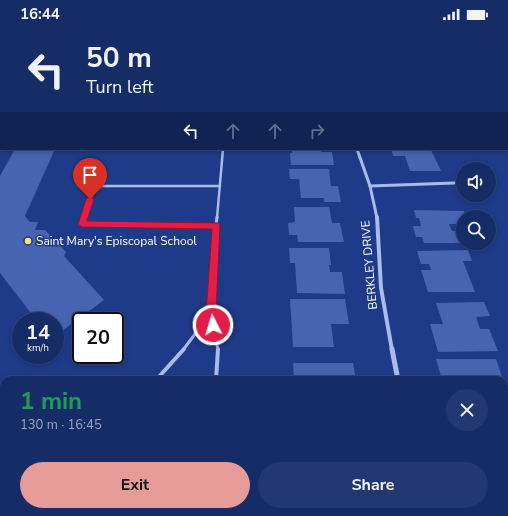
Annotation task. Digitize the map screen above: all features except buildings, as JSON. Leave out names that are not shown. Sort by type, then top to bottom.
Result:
[{"type":"street","name":"BERKLEY DRIVE","points":[[356,150],[370,186],[378,224],[379,261],[386,323],[397,376]]},
{"type":"street","points":[[370,186],[454,183]]},
{"type":"lane","points":[[216,376],[218,350],[211,313],[216,225],[223,150]]},
{"type":"lane","points":[[216,225],[82,224],[95,186],[220,186]]},
{"type":"lane","points":[[160,376],[188,345],[211,313]]},
{"type":"place","name":"Saint Mary's Episcopal School","points":[[28,241]]},
{"type":"route","points":[[90,199],[82,224],[216,225],[211,313],[213,325]]}]
